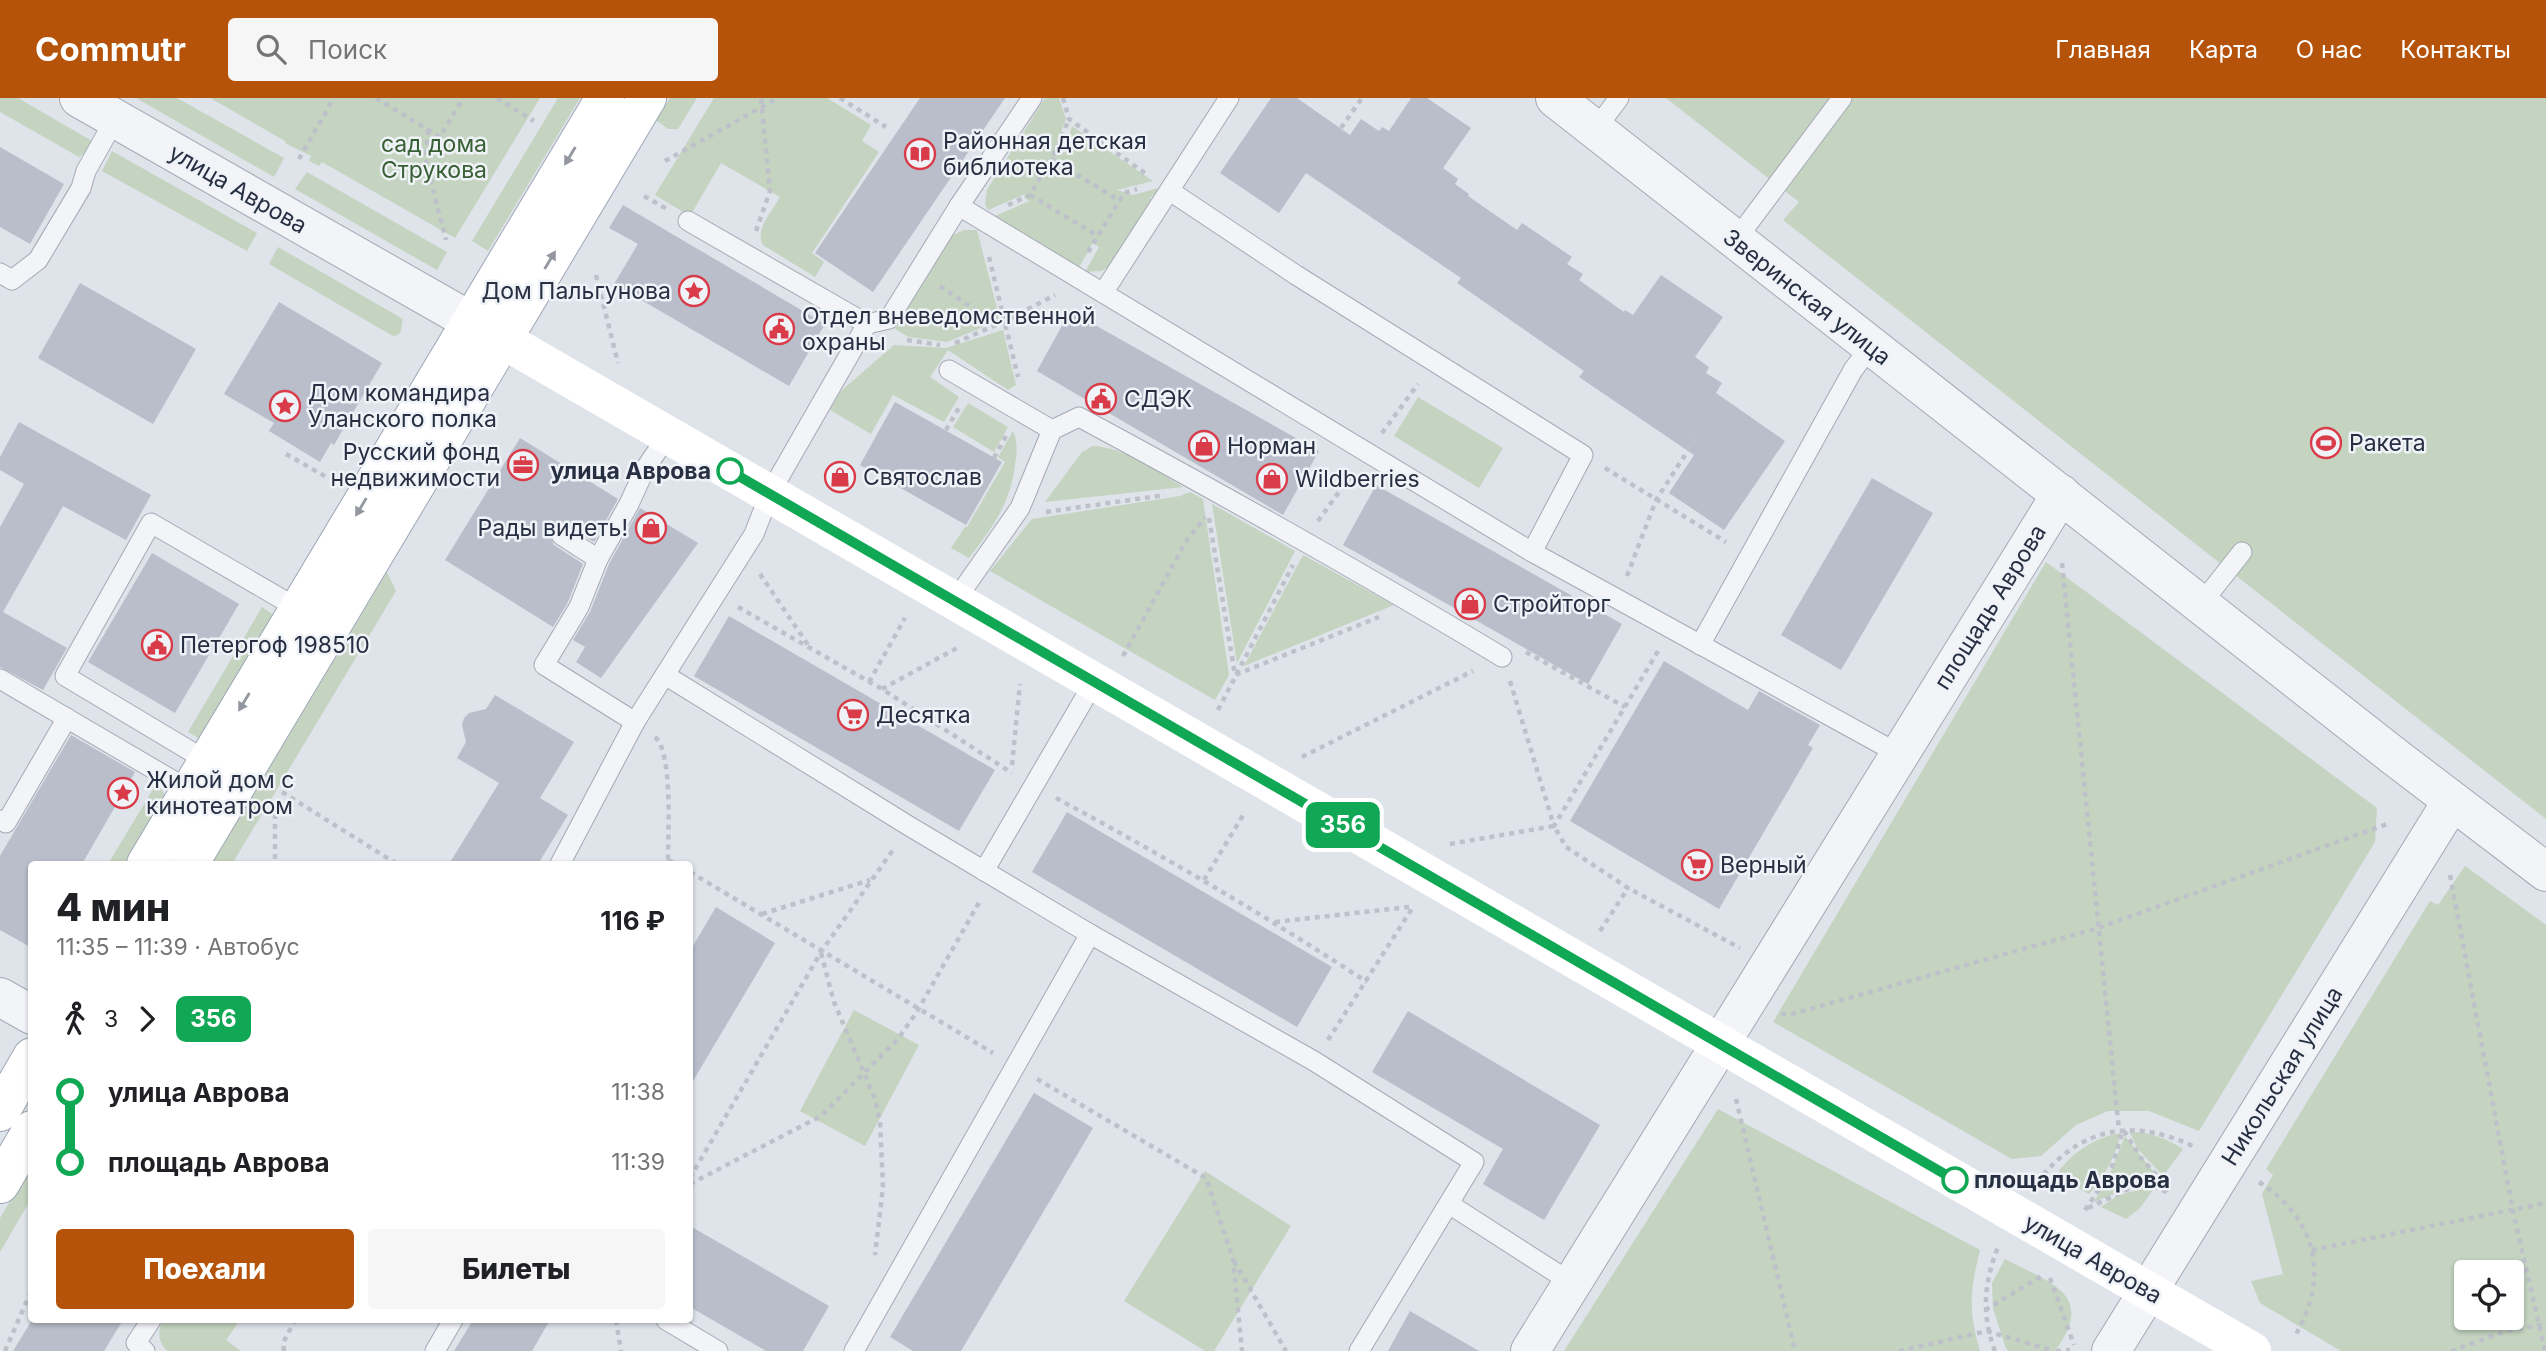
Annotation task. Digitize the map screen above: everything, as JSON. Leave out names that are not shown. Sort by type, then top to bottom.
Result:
[{"type":"street","name":"улица Аврова","points":[[79,98],[668,435],[2252,1351]]},
{"type":"street","points":[[487,331],[605,98]]},
{"type":"street","points":[[149,861],[215,785],[487,331],[647,98]]},
{"type":"street","name":"Зверинская улица","points":[[1555,98],[2061,494]]},
{"type":"street","points":[[2061,494],[2546,872]]},
{"type":"street","name":"площадь Аврова","points":[[1530,1351],[2061,494]]},
{"type":"street","points":[[190,861],[215,785]]},
{"type":"street","name":"Никольская улица","points":[[2111,1351],[2452,801]]},
{"type":"street","points":[[0,997],[28,1013]]},
{"type":"street","points":[[0,1112],[28,1064]]},
{"type":"street","points":[[0,1184],[28,1137]]},
{"type":"lane","points":[[688,221],[867,324],[889,319],[959,205],[1032,98]]},
{"type":"lane","points":[[1103,293],[1164,187],[1229,98]]},
{"type":"lane","points":[[1595,130],[1619,98]]},
{"type":"lane","points":[[1735,241],[1842,98]]},
{"type":"lane","points":[[0,273],[12,280],[38,260],[81,188],[86,171],[116,119]]},
{"type":"lane","points":[[1164,187],[1296,275],[1583,455],[1532,552]]},
{"type":"lane","points":[[959,205],[1532,552],[1899,754]]},
{"type":"lane","points":[[562,861],[635,722],[754,534],[769,494],[867,324]]},
{"type":"lane","points":[[1700,645],[1853,370],[1871,346]]},
{"type":"lane","points":[[949,370],[1052,430]]},
{"type":"lane","points":[[955,601],[1020,508],[1052,430],[1079,417],[1204,484],[1502,657]]},
{"type":"lane","points":[[635,722],[544,665],[579,607],[598,559],[645,469],[668,435]]},
{"type":"lane","points":[[215,785],[65,676],[151,523],[314,618]]},
{"type":"lane","points":[[561,535],[598,559]]},
{"type":"lane","points":[[2202,604],[2242,552]]},
{"type":"lane","points":[[665,675],[909,827],[1314,1061],[1474,1162],[1359,1351]]},
{"type":"lane","points":[[0,679],[67,718],[215,785]]},
{"type":"lane","points":[[984,871],[1094,682]]},
{"type":"lane","points":[[0,820],[6,823],[67,718]]},
{"type":"lane","points":[[859,1349],[1090,934]]},
{"type":"lane","points":[[1449,1204],[1572,1283]]},
{"type":"lane","points":[[145,1351],[136,1343],[149,1323]]},
{"type":"lane","points":[[435,1351],[451,1323]]},
{"type":"lane","points":[[671,1323],[718,1351]]},
{"type":"path","points":[[299,159],[334,98]]},
{"type":"path","points":[[376,98],[440,137],[463,98]]},
{"type":"path","points":[[497,98],[534,121]]},
{"type":"path","points":[[747,255],[770,191],[761,98]]},
{"type":"path","points":[[665,161],[778,98]]},
{"type":"path","points":[[840,98],[886,127]]},
{"type":"path","points":[[1063,98],[1069,119],[1164,187]]},
{"type":"path","points":[[1341,128],[1362,98]]},
{"type":"path","points":[[978,217],[1030,195],[1051,159],[1069,119]]},
{"type":"path","points":[[428,130],[426,162],[446,240]]},
{"type":"path","points":[[1051,159],[1120,201]]},
{"type":"path","points":[[1084,260],[1124,193],[1164,187]]},
{"type":"path","points":[[644,195],[654,201]]},
{"type":"path","points":[[1030,195],[1098,236]]},
{"type":"path","points":[[959,205],[982,231],[1027,416]]},
{"type":"path","points":[[918,271],[997,325]]},
{"type":"path","points":[[596,275],[618,363]]},
{"type":"path","points":[[867,324],[898,339],[948,346],[997,325],[1060,292]]},
{"type":"path","points":[[1218,710],[1305,542],[1411,394]]},
{"type":"path","points":[[1618,600],[1657,500],[1696,438]]},
{"type":"path","points":[[286,454],[328,478]]},
{"type":"path","points":[[1583,455],[1749,556]]},
{"type":"path","points":[[1020,508],[1039,513],[1181,492],[1204,484]]},
{"type":"path","points":[[1123,656],[1185,543],[1208,513],[1235,675]]},
{"type":"path","points":[[744,550],[810,647]]},
{"type":"path","points":[[2061,553],[2121,1130],[2110,1173],[2085,1210],[2135,1186],[2149,1185],[2164,1189],[2161,1180],[2121,1130]]},
{"type":"path","points":[[1235,675],[1412,603]]},
{"type":"path","points":[[869,682],[905,618]]},
{"type":"path","points":[[767,623],[882,689],[928,719]]},
{"type":"path","points":[[1449,844],[1554,826],[1671,629]]},
{"type":"path","points":[[882,689],[957,648]]},
{"type":"path","points":[[1625,707],[1523,650],[1502,657],[1554,826],[1566,847],[1628,888],[1747,951]]},
{"type":"path","points":[[1302,757],[1455,679]]},
{"type":"path","points":[[1012,773],[1020,684]]},
{"type":"path","points":[[635,722],[660,741],[667,766],[667,861]]},
{"type":"path","points":[[282,792],[392,861]]},
{"type":"path","points":[[275,804],[275,861]]},
{"type":"path","points":[[1204,880],[1245,812]]},
{"type":"path","points":[[1778,1014],[1792,1014],[2098,928],[2387,824]]},
{"type":"path","points":[[693,1173],[821,952],[909,827]]},
{"type":"path","points":[[1127,836],[1275,922],[1367,982]]},
{"type":"path","points":[[693,1182],[821,1116],[898,1038],[918,1010],[985,892],[984,871]]},
{"type":"path","points":[[693,874],[918,1010],[1206,1178],[1233,1259],[1286,1351]]},
{"type":"path","points":[[2451,877],[2513,1211],[2545,1351]]},
{"type":"path","points":[[761,914],[872,880]]},
{"type":"path","points":[[1600,931],[1628,888]]},
{"type":"path","points":[[1275,922],[1413,907],[1314,1061]]},
{"type":"path","points":[[821,952],[834,1002],[875,1099],[882,1143],[883,1187],[878,1227]]},
{"type":"path","points":[[1735,1098],[1795,1351]]},
{"type":"path","points":[[2037,1182],[2052,1163],[2072,1147],[2094,1136],[2121,1130],[2145,1130],[2171,1136],[2195,1147]]},
{"type":"path","points":[[2258,1182],[2277,1194],[2293,1210],[2305,1229],[2312,1250],[2315,1272],[2313,1294],[2307,1315],[2296,1334]]},
{"type":"path","points":[[2312,1250],[2546,1203]]},
{"type":"path","points":[[1995,1351],[1987,1331],[1985,1310],[1988,1274],[1996,1252]]},
{"type":"path","points":[[1233,1259],[1242,1351]]},
{"type":"path","points":[[1985,1310],[2042,1276]]},
{"type":"path","points":[[2051,1282],[2072,1340]]},
{"type":"path","points":[[5,1351],[28,1298]]},
{"type":"path","points":[[284,1351],[283,1343],[293,1323]]},
{"type":"path","points":[[616,1323],[621,1351]]},
{"type":"path","points":[[2451,1351],[2506,1331],[2546,1324]]},
{"type":"path","points":[[1899,1351],[1987,1331],[2055,1351],[2070,1350]]},
{"type":"green space","points":[[0,98],[18,98],[92,141],[85,153],[79,157],[0,112]]},
{"type":"green space","points":[[136,98],[177,98],[284,158],[274,177]]},
{"type":"green space","name":"сад дома Струкова","points":[[210,98],[540,98],[455,238],[322,162],[319,166],[309,161],[311,156]]},
{"type":"green space","points":[[558,98],[580,98],[488,251],[472,241]]},
{"type":"green space","points":[[670,98],[697,98],[678,129],[668,129],[656,120]]},
{"type":"green space","points":[[714,98],[827,98],[871,125],[862,141],[879,152],[812,253],[824,262],[815,277],[763,245],[763,227],[780,197],[721,163],[690,216],[655,195]]},
{"type":"green space","points":[[1045,98],[1059,98],[1066,119],[1055,147],[1063,153],[1072,126],[1153,181],[1117,190],[1133,195],[1162,187],[1157,195],[1154,194],[1150,199],[1153,201],[1108,267],[1101,271],[1085,272],[1099,247],[1093,243],[1078,269],[993,217],[1029,201],[1024,197],[1025,194],[988,210],[985,204],[987,190]]},
{"type":"green space","name":"Ракета","points":[[1666,98],[2546,98],[2546,819],[1783,220],[1799,202]]},
{"type":"green space","points":[[112,151],[257,233],[247,251],[102,171]]},
{"type":"green space","points":[[307,172],[447,252],[437,270],[295,189]]},
{"type":"green space","points":[[964,230],[977,230],[1000,320],[947,342],[909,337],[895,329],[953,235]]},
{"type":"green space","points":[[278,247],[403,319],[401,332],[393,336],[269,264]]},
{"type":"green space","points":[[1003,330],[1016,385],[1008,390],[948,350],[930,377],[959,397],[944,422],[893,395],[871,434],[830,410],[841,391],[894,345],[946,348]]},
{"type":"green space","points":[[1418,397],[1503,448],[1479,488],[1394,436]]},
{"type":"green space","points":[[968,403],[1008,427],[994,452],[953,427]]},
{"type":"green space","points":[[1013,431],[1017,452],[1005,503],[969,558],[951,548],[967,527],[1005,462],[998,457]]},
{"type":"green space","points":[[1093,446],[1129,455],[1183,487],[1045,502],[1082,452]]},
{"type":"green space","points":[[1190,492],[1203,499],[1229,675],[1215,700],[990,571],[1032,519],[1180,496]]},
{"type":"green space","points":[[1212,504],[1295,551],[1237,663]]},
{"type":"green space","points":[[1303,555],[1394,605],[1244,666]]},
{"type":"green space","points":[[2046,562],[2377,808],[2375,842],[2199,1131],[2149,1111],[2108,1111],[2076,1125],[2041,1156],[2012,1159],[1773,1022]]},
{"type":"green space","points":[[387,572],[396,591],[234,861],[214,861]]},
{"type":"green space","points":[[262,607],[274,615],[200,739],[188,732]]},
{"type":"green space","points":[[155,786],[162,790],[165,797],[127,861],[110,861]]},
{"type":"green space","points":[[2465,866],[2546,925],[2546,1351],[2341,1351],[2260,1303],[2251,1281],[2283,1274],[2262,1194],[2273,1175],[2266,1169],[2430,901],[2438,905]]},
{"type":"green space","points":[[854,1010],[919,1045],[865,1146],[800,1111]]},
{"type":"green space","points":[[1718,1109],[1980,1250],[1974,1277],[1972,1312],[1980,1351],[1564,1351]]},
{"type":"green space","points":[[2130,1132],[2158,1136],[2183,1149],[2163,1176],[2137,1148]]},
{"type":"green space","points":[[2121,1133],[2109,1166],[2089,1194],[2056,1175],[2084,1147]]},
{"type":"green space","points":[[2125,1136],[2153,1171],[2159,1183],[2135,1186],[2094,1202],[2110,1173]]},
{"type":"green space","points":[[28,1171],[28,1204],[0,1252],[0,1218]]},
{"type":"green space","points":[[1205,1171],[1291,1226],[1214,1351],[1205,1351],[1124,1301]]},
{"type":"green space","points":[[2143,1188],[2153,1190],[2140,1208],[2126,1219],[2101,1207],[2117,1196]]},
{"type":"green space","points":[[2005,1259],[2052,1284],[2070,1303],[2071,1316],[2067,1332],[2055,1351],[2008,1351],[2005,1346],[1993,1308],[1992,1283]]},
{"type":"green space","points":[[162,1323],[238,1323],[226,1340],[241,1351],[167,1351],[159,1336]]},
{"type":"building","points":[[920,98],[1005,98],[873,292],[815,253]]},
{"type":"building","points":[[1271,98],[1297,98],[1350,135],[1361,119],[1379,131],[1382,127],[1389,131],[1411,98],[1427,98],[1471,128],[1443,168],[1458,179],[1455,184],[1517,230],[1522,223],[1572,257],[1567,264],[1583,274],[1579,280],[1624,312],[1625,310],[1633,315],[1661,275],[1723,317],[1695,357],[1709,367],[1706,373],[1722,383],[1716,393],[1785,441],[1724,530],[1669,493],[1694,455],[1579,377],[1584,371],[1457,283],[1461,278],[1306,173],[1279,213],[1220,173]]},
{"type":"building","points":[[0,147],[64,184],[30,244],[0,227]]},
{"type":"building","points":[[623,205],[825,324],[789,386],[614,284],[638,244],[609,228]]},
{"type":"building","points":[[80,283],[196,349],[153,424],[38,358]]},
{"type":"building","points":[[279,302],[382,363],[334,445],[331,443],[320,462],[269,431],[274,423],[224,394]]},
{"type":"building","points":[[1070,311],[1319,451],[1283,515],[1037,371]]},
{"type":"building","points":[[895,402],[1002,462],[966,525],[860,465]]},
{"type":"building","points":[[19,422],[151,495],[126,540],[63,506],[3,612],[67,648],[43,690],[0,667],[0,527],[24,484],[0,470],[0,457]]},
{"type":"building","points":[[520,438],[618,499],[594,542],[562,523],[555,524],[550,529],[549,535],[554,545],[583,564],[568,602],[553,627],[445,560]]},
{"type":"building","points":[[1872,478],[1933,513],[1841,670],[1781,635]]},
{"type":"building","points":[[1376,485],[1622,624],[1588,684],[1343,545]]},
{"type":"building","points":[[640,508],[698,543],[601,678],[576,662],[585,647],[573,640],[590,612],[609,564]]},
{"type":"building","name":"Петергоф 198510","points":[[152,553],[239,604],[175,713],[88,662]]},
{"type":"building","points":[[729,616],[995,770],[959,831],[694,676]]},
{"type":"building","points":[[1664,661],[1748,710],[1759,691],[1820,725],[1808,745],[1813,748],[1719,909],[1570,821]]},
{"type":"building","points":[[495,695],[574,742],[540,798],[568,815],[540,861],[451,861],[499,783],[457,758],[466,742],[462,725],[464,718],[469,713],[486,709]]},
{"type":"building","points":[[71,735],[135,772],[84,861],[28,861],[28,946],[0,930],[0,856]]},
{"type":"building","points":[[1067,812],[1332,967],[1297,1027],[1032,872]]},
{"type":"building","points":[[716,907],[775,943],[693,1081],[693,946]]},
{"type":"building","points":[[1408,1011],[1600,1125],[1544,1220],[1483,1184],[1503,1149],[1372,1072]]},
{"type":"building","points":[[1034,1093],[1093,1128],[961,1351],[913,1351],[890,1337]]},
{"type":"building","points":[[693,1228],[829,1306],[803,1351],[766,1351],[693,1309]]},
{"type":"building","points":[[1410,1311],[1479,1351],[1388,1351]]},
{"type":"building","points":[[30,1323],[121,1323],[104,1351],[13,1351]]},
{"type":"building","points":[[471,1323],[548,1323],[532,1351],[454,1351]]},
{"type":"bus line","name":"356","points":[[730,471],[1955,1180]]},
{"type":"place","name":"Районная детская библиотека","points":[[920,154]]},
{"type":"place","name":"Дом Пальгунова","points":[[694,291]]},
{"type":"place","name":"Отдел вневедомственной охраны","points":[[779,329]]},
{"type":"place","name":"СДЭК","points":[[1101,399]]},
{"type":"place","name":"Дом командира Уланского полка","points":[[285,406]]},
{"type":"place","name":"Ракета","points":[[2326,443]]},
{"type":"place","name":"Норман","points":[[1204,446]]},
{"type":"place","name":"Русский фонд недвижимости","points":[[523,465]]},
{"type":"place","name":"улица Аврова","points":[[730,471]]},
{"type":"place","name":"Святослав","points":[[840,477]]},
{"type":"place","name":"Wildberries","points":[[1272,479]]},
{"type":"place","name":"Рады видеть!","points":[[651,528]]},
{"type":"place","name":"Стройторг","points":[[1470,604]]},
{"type":"place","name":"Петергоф 198510","points":[[157,645]]},
{"type":"place","name":"Десятка","points":[[853,715]]},
{"type":"place","name":"Жилой дом с кинотеатром","points":[[123,793]]},
{"type":"place","name":"Верный","points":[[1697,865]]},
{"type":"place","name":"площадь Аврова","points":[[1955,1180]]}]
